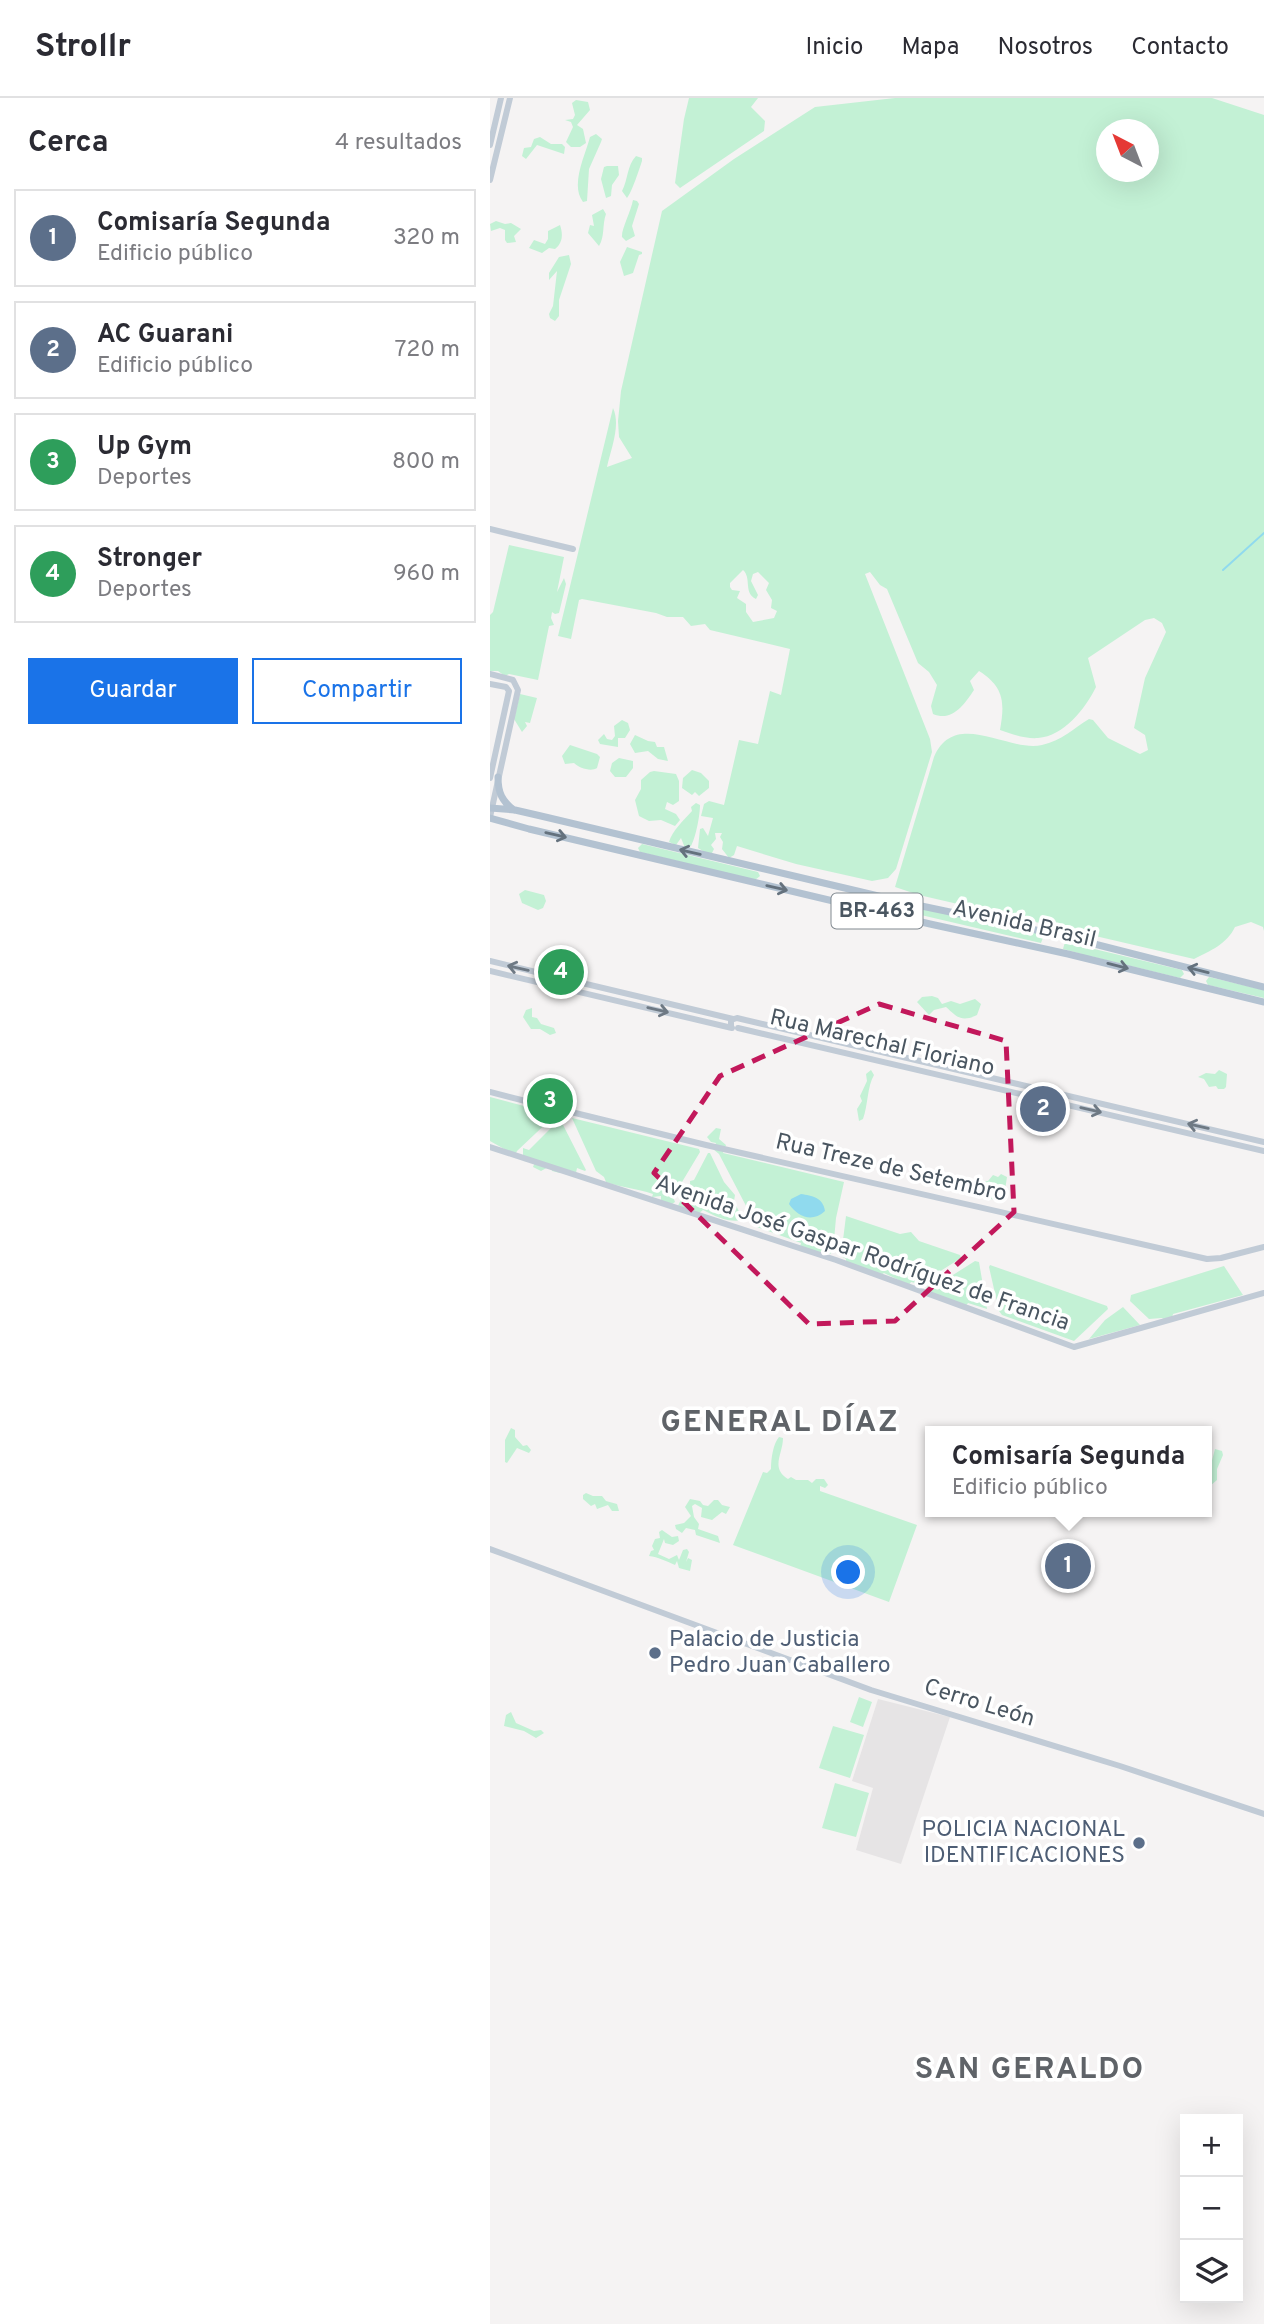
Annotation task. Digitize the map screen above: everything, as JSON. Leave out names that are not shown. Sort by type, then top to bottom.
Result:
[{"type":"main road","points":[[490,145],[501,98]]},
{"type":"main road","points":[[490,180],[510,98]]},
{"type":"main road","points":[[490,529],[573,549]]},
{"type":"main road","points":[[490,674],[513,680],[518,690],[494,778],[499,794],[514,810]]},
{"type":"main road","points":[[490,684],[506,687],[509,691],[490,813]]},
{"type":"main road","name":"Avenida Brasil","points":[[490,813],[514,810],[912,904],[1051,933],[1264,986]]},
{"type":"main road","name":"Avenida Brasil","points":[[490,813],[529,829],[1264,1002]]},
{"type":"main road","name":"Rua Marechal Floriano","points":[[490,961],[1114,1107],[1264,1147]]},
{"type":"main road","name":"Rua Marechal Floriano","points":[[490,971],[1112,1115],[1264,1147]]},
{"type":"main road","points":[[547,984],[549,975]]},
{"type":"main road","name":"Rua Marechal Floriano","points":[[735,1028],[741,1025],[736,1019]]},
{"type":"main road","points":[[765,1035],[767,1026]]},
{"type":"main road","points":[[919,1071],[921,1062]]},
{"type":"main road","name":"Rua Treze de Setembro","points":[[490,1092],[706,1145],[1207,1259],[1264,1247]]},
{"type":"main road","points":[[1112,1115],[1114,1107]]},
{"type":"main road","name":"Avenida José Gaspar Rodríguez de Francia","points":[[490,1147],[836,1260],[1074,1347],[1264,1293]]},
{"type":"main road","name":"Cerro León","points":[[490,1549],[871,1690],[1120,1766],[1264,1814]]},
{"type":"highlighted area","points":[[879,1004],[1006,1041],[1014,1212],[895,1321],[809,1324],[654,1173],[720,1076]]},
{"type":"shaded area","points":[[878,1699],[950,1717],[901,1864],[856,1850],[873,1788],[852,1781]]},
{"type":"green space","points":[[689,98],[758,98],[751,107],[765,121],[764,131],[680,188],[675,183]]},
{"type":"green space","points":[[895,98],[1212,98],[1264,115],[1264,931],[1263,927],[1251,922],[1235,927],[1223,942],[1194,959],[919,895],[895,887],[934,757],[943,743],[955,736],[969,734],[1029,746],[1042,745],[1061,737],[1089,719],[1093,720],[1108,738],[1140,754],[1148,750],[1145,735],[1134,728],[1145,678],[1166,632],[1162,623],[1154,618],[1145,620],[1088,658],[1096,687],[1086,704],[1065,727],[1048,736],[1028,738],[1000,730],[1001,696],[994,683],[979,671],[970,681],[974,690],[957,711],[946,716],[933,714],[931,706],[937,685],[929,672],[918,663],[887,589],[880,585],[870,572],[865,574],[930,739],[932,752],[896,869],[888,878],[872,881],[796,864],[737,846],[734,855],[729,858],[722,849],[722,833],[715,833],[716,839],[711,845],[714,849],[712,853],[708,854],[698,848],[700,829],[703,828],[708,836],[713,818],[701,816],[704,804],[709,801],[724,805],[739,740],[758,744],[770,691],[781,695],[790,649],[710,630],[705,624],[691,626],[683,617],[667,617],[582,599],[579,600],[571,639],[558,636],[613,408],[616,429],[607,467],[632,458],[619,437],[621,391],[662,211],[734,159],[815,107]],"holes":[[[743,570],[750,593],[756,599],[758,595],[751,581],[753,574],[758,572],[769,583],[766,590],[772,600],[771,608],[777,611],[774,618],[753,622],[746,612],[746,604],[737,598],[740,591],[730,587],[730,583]]]},
{"type":"green space","points":[[576,100],[588,102],[590,110],[577,125],[583,129],[586,143],[580,147],[571,147],[566,142],[573,127],[571,122],[565,120],[573,119],[575,115],[572,103]]},
{"type":"green space","points":[[596,134],[602,139],[589,169],[587,201],[583,202],[579,195],[578,179],[590,137]]},
{"type":"green space","points":[[540,137],[551,144],[562,144],[565,147],[564,154],[537,145],[526,159],[522,156],[524,148],[531,147],[534,139]]},
{"type":"green space","points":[[636,156],[642,158],[642,161],[627,198],[622,191]]},
{"type":"green space","points":[[618,166],[619,175],[612,185],[611,196],[606,198],[601,179],[604,167]]},
{"type":"green space","points":[[633,200],[639,204],[632,226],[635,236],[626,241],[622,234]]},
{"type":"green space","points":[[603,209],[606,214],[599,246],[588,233],[590,225],[594,226],[592,215]]},
{"type":"green space","points":[[496,221],[511,223],[521,229],[514,236],[516,242],[507,243],[505,230],[500,228],[491,231],[490,224]]},
{"type":"green space","points":[[560,225],[562,238],[555,249],[549,248],[542,253],[529,248],[534,240],[545,244],[548,231]]},
{"type":"green space","points":[[627,247],[642,254],[639,255],[633,273],[624,276],[620,262]]},
{"type":"green space","points":[[569,255],[571,264],[559,300],[559,316],[555,321],[549,314],[553,306],[557,271],[549,280],[549,273],[559,257]]},
{"type":"green space","points":[[509,545],[564,557],[557,592],[564,578],[566,584],[559,613],[552,612],[554,625],[549,626],[538,680],[509,674],[505,676],[498,671],[490,671],[490,615],[493,612]]},
{"type":"green space","points":[[520,694],[537,698],[530,723],[525,722],[527,726],[522,732],[514,719]]},
{"type":"green space","points":[[622,720],[628,723],[630,730],[625,738],[618,738],[618,747],[600,744],[598,740],[604,734],[607,739],[612,740],[615,736],[614,726]]},
{"type":"green space","points":[[635,735],[655,742],[657,747],[664,747],[668,761],[658,759],[648,751],[635,753],[630,744]]},
{"type":"green space","points":[[570,745],[597,754],[600,757],[597,768],[582,768],[574,763],[565,764],[562,756]]},
{"type":"green space","points":[[619,758],[633,761],[633,768],[626,777],[615,777],[610,771],[612,763]]},
{"type":"green space","points":[[692,770],[701,773],[709,781],[709,788],[699,796],[682,788],[683,778]]},
{"type":"green space","points":[[654,771],[676,774],[679,781],[679,801],[673,805],[667,802],[665,809],[676,814],[680,820],[675,826],[661,820],[649,821],[639,816],[635,800],[641,789],[641,780]]},
{"type":"green space","points":[[696,803],[700,805],[699,814],[691,846],[685,848],[681,838],[676,845],[669,842],[675,830]]},
{"type":"green space","points":[[642,844],[758,872],[760,876],[755,880],[640,852],[638,848]]},
{"type":"green space","points":[[525,890],[544,895],[546,901],[543,908],[538,910],[522,903],[519,894]]},
{"type":"green space","points":[[921,908],[1044,935],[1041,943],[921,915]]},
{"type":"green space","points":[[1065,942],[1182,970],[1184,974],[1180,978],[1082,956],[1063,949]]},
{"type":"green space","points":[[1209,977],[1264,990],[1264,998],[1208,985],[1206,981]]},
{"type":"green space","points":[[922,997],[938,998],[942,1004],[951,1001],[960,1004],[975,999],[981,1004],[977,1015],[967,1018],[956,1016],[946,1007],[934,1010],[929,1015],[917,1002]]},
{"type":"green space","points":[[532,1008],[532,1017],[537,1018],[541,1024],[554,1028],[556,1033],[550,1035],[540,1029],[531,1029],[523,1017],[526,1010]]},
{"type":"green space","points":[[871,1070],[874,1075],[863,1119],[859,1121],[857,1109],[862,1101],[860,1096],[867,1081],[866,1074]]},
{"type":"green space","points":[[1219,1070],[1227,1074],[1224,1089],[1209,1087],[1204,1079],[1198,1077],[1206,1073],[1215,1074]]},
{"type":"green space","points":[[490,1097],[554,1116],[515,1155],[490,1141]]},
{"type":"green space","points":[[572,1118],[699,1149],[700,1152],[673,1197],[675,1202],[672,1204],[661,1201],[661,1196],[652,1197],[653,1194],[641,1190],[606,1182],[596,1171]]},
{"type":"green space","points":[[560,1119],[585,1171],[577,1168],[576,1173],[560,1173],[552,1171],[552,1165],[541,1171],[533,1167],[535,1162],[523,1161],[523,1148],[529,1150]]},
{"type":"green space","points":[[716,1128],[721,1129],[719,1139],[726,1145],[723,1153],[844,1182],[836,1218],[833,1251],[830,1254],[822,1250],[819,1254],[800,1247],[801,1243],[757,1227],[719,1154],[713,1149],[716,1143],[707,1137]]},
{"type":"green space","points":[[708,1153],[724,1182],[735,1195],[734,1201],[743,1220],[723,1219],[703,1210],[698,1214],[693,1212],[692,1207],[686,1209],[678,1206]]},
{"type":"green space","points":[[1001,1174],[1007,1177],[1005,1190],[999,1200],[990,1199],[986,1195],[989,1190],[987,1185],[982,1182],[988,1181],[993,1175],[998,1177]]},
{"type":"green space","points":[[846,1216],[900,1234],[911,1232],[919,1241],[960,1255],[961,1258],[920,1284],[911,1282],[909,1285],[884,1273],[881,1275],[846,1262],[841,1256]]},
{"type":"green space","points":[[975,1261],[979,1262],[987,1309],[968,1303],[965,1307],[928,1295],[926,1289],[929,1284],[934,1287]]},
{"type":"green space","points":[[990,1265],[1107,1306],[1108,1309],[1074,1341],[1002,1315]]},
{"type":"green space","points":[[1224,1266],[1243,1295],[1173,1314],[1172,1318],[1165,1320],[1149,1319],[1130,1301],[1131,1295]]},
{"type":"green space","points":[[1123,1307],[1140,1325],[1089,1339],[1105,1320]]},
{"type":"green space","points":[[511,1428],[515,1430],[515,1437],[523,1446],[527,1445],[531,1450],[529,1453],[517,1448],[507,1463],[505,1440]]},
{"type":"green space","points":[[779,1437],[783,1438],[780,1470],[788,1479],[791,1477],[812,1483],[816,1479],[824,1479],[828,1485],[825,1488],[820,1486],[820,1491],[917,1525],[889,1602],[733,1545],[763,1472],[767,1473],[771,1469],[775,1444]]},
{"type":"green space","points":[[1215,1449],[1222,1451],[1217,1480],[1212,1484]]},
{"type":"green space","points":[[586,1493],[602,1496],[606,1501],[617,1504],[619,1511],[612,1511],[608,1505],[597,1509],[595,1504],[591,1506],[583,1499]]},
{"type":"green space","points":[[690,1499],[708,1506],[718,1500],[722,1505],[730,1507],[726,1514],[722,1512],[712,1520],[701,1517],[702,1508],[695,1504],[692,1506],[694,1517],[699,1524],[698,1529],[718,1536],[720,1543],[696,1535],[695,1530],[686,1528],[682,1533],[676,1529],[675,1525],[684,1523],[691,1516],[685,1507]]},
{"type":"green space","points":[[662,1530],[672,1537],[678,1536],[679,1541],[673,1545],[665,1543],[664,1539],[658,1554],[669,1559],[677,1555],[679,1560],[683,1550],[687,1549],[689,1552],[686,1562],[688,1558],[692,1560],[690,1571],[679,1568],[677,1561],[675,1565],[649,1556],[654,1550],[652,1546],[655,1539],[660,1538],[659,1532]]},
{"type":"green space","points":[[859,1697],[872,1702],[863,1727],[850,1722]]},
{"type":"green space","points":[[511,1712],[516,1723],[544,1733],[536,1738],[524,1731],[504,1726],[506,1715]]},
{"type":"green space","points":[[833,1726],[864,1735],[850,1778],[819,1768]]},
{"type":"green space","points":[[835,1783],[869,1793],[856,1837],[822,1828]]},
{"type":"water","points":[[801,1194],[819,1200],[825,1211],[815,1217],[806,1217],[797,1212],[789,1204],[791,1199]]},
{"type":"waterway","points":[[1223,570],[1264,533]]},
{"type":"place","name":"Stronger","points":[[561,972]]},
{"type":"place","name":"Up Gym","points":[[550,1101]]},
{"type":"place","name":"AC Guarani","points":[[1043,1109]]},
{"type":"place","name":"Comisaría Segunda","points":[[1068,1566]]},
{"type":"place","name":"Palacio de Justicia Pedro Juan Caballero","points":[[655,1653]]},
{"type":"place","name":"POLICIA NACIONAL IDENTIFICACIONES","points":[[1139,1843]]},
{"type":"district","name":"GENERAL DÍAZ","points":[[780,1423]]},
{"type":"district","name":"SAN GERALDO","points":[[1030,2070]]}]
